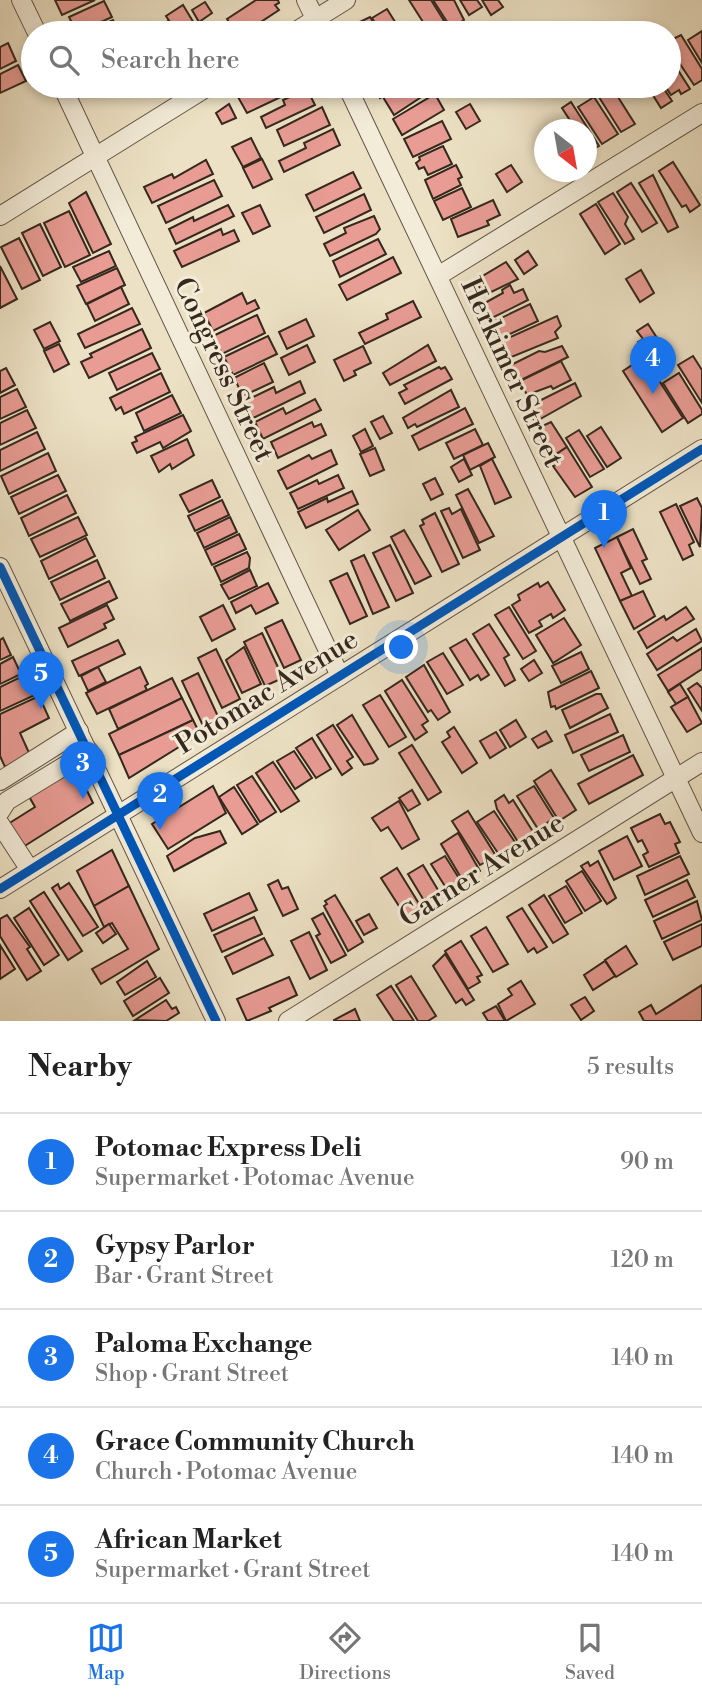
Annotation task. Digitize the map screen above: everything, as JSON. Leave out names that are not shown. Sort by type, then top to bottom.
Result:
[{"type":"street","points":[[21,0],[31,21]]},
{"type":"street","points":[[306,0],[316,21]]},
{"type":"street","points":[[324,21],[346,0]]},
{"type":"street","name":"Congress Street","points":[[68,98],[340,676]]},
{"type":"street","points":[[0,216],[190,98]]},
{"type":"street","name":"Herkimer Street","points":[[353,98],[702,833]]},
{"type":"street","points":[[439,276],[702,113]]},
{"type":"street","name":"Potomac Avenue","points":[[0,889],[702,449]]},
{"type":"street","points":[[0,567],[120,814],[216,1021]]},
{"type":"street","points":[[0,781],[79,731]]},
{"type":"street","points":[[0,812],[7,801],[89,751]]},
{"type":"street","name":"Garner Avenue","points":[[288,1021],[702,762]]},
{"type":"street","points":[[0,824],[30,870]]},
{"type":"building","points":[[55,0],[95,0],[62,15]]},
{"type":"building","points":[[256,0],[278,0],[279,3],[275,5],[279,10],[262,21],[227,19]]},
{"type":"building","points":[[409,0],[431,0],[444,21],[422,21]]},
{"type":"building","points":[[433,0],[454,0],[464,20],[446,21]]},
{"type":"building","points":[[460,0],[477,0],[482,7],[469,15]]},
{"type":"building","points":[[482,0],[498,0],[503,7],[491,15]]},
{"type":"building","points":[[104,1],[112,17],[103,21],[71,21],[69,17]]},
{"type":"building","points":[[205,2],[212,13],[198,21],[192,10]]},
{"type":"building","points":[[183,5],[193,21],[169,21],[166,16]]},
{"type":"building","points":[[387,9],[394,21],[374,21],[372,18]]},
{"type":"building","points":[[702,31],[702,63],[688,40]]},
{"type":"building","points":[[681,35],[702,69],[702,80],[694,85],[681,66]]},
{"type":"building","points":[[8,43],[16,61],[0,69],[0,47]]},
{"type":"building","points":[[18,65],[21,83],[0,93],[0,74]]},
{"type":"building","points":[[681,75],[690,89],[681,94]]},
{"type":"building","points":[[239,98],[279,98],[247,113]]},
{"type":"building","points":[[312,98],[315,105],[266,128],[261,117],[285,105],[283,100]]},
{"type":"building","points":[[384,98],[420,98],[394,115]]},
{"type":"building","points":[[428,98],[437,98],[444,110],[402,135],[393,119]]},
{"type":"building","points":[[595,98],[618,134],[602,144],[597,136],[597,119],[586,119],[578,107]]},
{"type":"building","points":[[600,98],[619,98],[635,124],[621,132]]},
{"type":"building","points":[[655,98],[670,98],[672,101],[661,108]]},
{"type":"building","points":[[571,102],[582,119],[569,119],[562,108]]},
{"type":"building","points":[[229,104],[236,118],[222,124],[216,113]]},
{"type":"building","points":[[470,104],[480,121],[466,129],[456,112]]},
{"type":"building","points":[[322,107],[330,125],[284,146],[277,130]]},
{"type":"building","points":[[442,121],[451,139],[413,157],[404,139]]},
{"type":"building","points":[[333,129],[340,145],[284,172],[279,161],[306,148],[304,143]]},
{"type":"building","points":[[251,138],[261,158],[243,167],[232,147]]},
{"type":"building","points":[[443,146],[452,164],[428,175],[424,167],[419,169],[416,163],[420,160],[419,157]]},
{"type":"building","points":[[262,159],[272,179],[253,188],[243,168]]},
{"type":"building","points":[[206,160],[213,174],[152,203],[144,187],[172,174],[174,178]]},
{"type":"building","points":[[673,162],[700,205],[690,212],[686,205],[682,207],[659,171]]},
{"type":"building","points":[[456,165],[462,177],[458,179],[461,185],[433,199],[425,180]]},
{"type":"building","points":[[511,165],[522,182],[507,192],[496,174]]},
{"type":"building","points":[[353,172],[361,188],[314,211],[306,195]]},
{"type":"building","points":[[653,175],[678,227],[668,232],[639,183]]},
{"type":"building","points":[[214,180],[222,196],[166,223],[158,206]]},
{"type":"building","points":[[631,183],[657,223],[642,232],[617,192]]},
{"type":"building","points":[[462,188],[471,207],[443,220],[434,201]]},
{"type":"building","points":[[86,192],[111,244],[93,253],[69,203]]},
{"type":"building","points":[[613,193],[628,217],[625,224],[634,239],[625,244],[598,202]]},
{"type":"building","points":[[364,194],[371,210],[324,233],[316,217]]},
{"type":"building","points":[[493,200],[500,215],[487,221],[489,225],[458,237],[451,219]]},
{"type":"building","points":[[596,204],[620,244],[605,254],[580,214]]},
{"type":"building","points":[[228,205],[234,216],[176,244],[169,229]]},
{"type":"building","points":[[260,205],[270,226],[253,234],[242,213]]},
{"type":"building","points":[[69,211],[90,255],[65,267],[44,223]]},
{"type":"building","points":[[374,216],[380,229],[376,234],[330,256],[324,244],[346,233],[344,228]]},
{"type":"building","points":[[40,224],[61,267],[43,276],[22,233]]},
{"type":"building","points":[[221,229],[223,235],[234,230],[239,241],[182,267],[174,251]]},
{"type":"building","points":[[19,238],[40,280],[22,289],[1,247]]},
{"type":"building","points":[[378,239],[386,254],[340,277],[333,261]]},
{"type":"building","points":[[109,251],[116,266],[81,282],[73,267]]},
{"type":"building","points":[[528,251],[537,265],[524,274],[515,260]]},
{"type":"building","points":[[393,257],[401,273],[347,300],[339,285]]},
{"type":"building","points":[[506,262],[518,279],[483,296],[476,280]]},
{"type":"building","points":[[0,266],[17,299],[0,308]]},
{"type":"building","points":[[117,268],[125,285],[86,304],[77,286]]},
{"type":"building","points":[[641,270],[654,293],[640,302],[626,279]]},
{"type":"building","points":[[510,285],[514,293],[523,289],[528,300],[490,319],[483,304],[503,293],[502,290]]},
{"type":"building","points":[[121,287],[129,304],[95,321],[87,304]]},
{"type":"building","points":[[242,293],[247,304],[255,300],[259,308],[213,331],[204,313]]},
{"type":"building","points":[[413,301],[421,317],[365,344],[359,333],[388,319],[386,314]]},
{"type":"building","points":[[530,304],[538,321],[499,339],[491,323]]},
{"type":"building","points":[[132,308],[140,324],[85,348],[78,334]]},
{"type":"building","points":[[257,315],[265,333],[222,354],[213,336]]},
{"type":"building","points":[[557,316],[561,326],[555,332],[558,338],[509,358],[502,343],[506,339]]},
{"type":"building","points":[[306,319],[314,336],[287,349],[279,332]]},
{"type":"building","points":[[50,322],[60,341],[44,349],[34,330]]},
{"type":"building","points":[[648,324],[668,355],[653,365],[638,342],[643,339],[637,331]]},
{"type":"building","points":[[142,329],[151,348],[89,378],[81,362],[92,357],[90,354]]},
{"type":"building","points":[[268,336],[277,354],[233,375],[224,357]]},
{"type":"building","points":[[59,344],[69,364],[54,372],[44,351]]},
{"type":"building","points":[[307,345],[315,362],[289,375],[281,358]]},
{"type":"building","points":[[428,345],[436,361],[390,385],[383,373]]},
{"type":"building","points":[[363,346],[371,363],[354,371],[356,375],[344,381],[334,360]]},
{"type":"building","points":[[562,346],[568,357],[519,381],[511,365],[539,351],[545,352]]},
{"type":"building","points":[[152,353],[160,369],[117,390],[109,373]]},
{"type":"building","points":[[693,356],[702,370],[702,403],[678,365]]},
{"type":"building","points":[[644,357],[683,418],[662,432],[623,371]]},
{"type":"building","points":[[561,361],[571,380],[553,389],[551,386],[527,395],[520,381]]},
{"type":"building","points":[[264,363],[273,382],[243,396],[234,378]]},
{"type":"building","points":[[439,367],[445,367],[452,379],[405,404],[399,393],[407,389],[404,385]]},
{"type":"building","points":[[6,368],[15,385],[0,393],[0,371]]},
{"type":"building","points":[[161,373],[170,392],[124,414],[121,407],[116,410],[110,398]]},
{"type":"building","points":[[679,373],[702,410],[702,414],[688,423],[663,383]]},
{"type":"building","points":[[300,381],[305,393],[253,418],[245,401],[274,387],[276,393]]},
{"type":"building","points":[[575,383],[581,396],[535,422],[527,407]]},
{"type":"building","points":[[17,389],[26,407],[0,419],[0,397]]},
{"type":"building","points":[[451,390],[459,407],[417,427],[415,424],[408,428],[403,418]]},
{"type":"building","points":[[172,395],[181,413],[144,431],[136,413]]},
{"type":"building","points":[[315,399],[321,410],[263,439],[255,422],[283,408],[286,414]]},
{"type":"building","points":[[465,408],[473,424],[419,450],[412,436]]},
{"type":"building","points":[[27,410],[36,428],[0,445],[0,423]]},
{"type":"building","points":[[183,415],[191,431],[163,448],[160,442],[137,453],[132,443],[137,441],[135,437]]},
{"type":"building","points":[[383,416],[392,433],[380,439],[371,422]]},
{"type":"building","points":[[312,422],[314,427],[321,424],[326,435],[278,458],[271,442]]},
{"type":"building","points":[[551,422],[567,447],[552,457],[538,428]]},
{"type":"building","points":[[601,427],[621,458],[607,467],[587,436]]},
{"type":"building","points":[[365,429],[373,446],[361,452],[353,436]]},
{"type":"building","points":[[475,429],[483,445],[454,459],[446,443]]},
{"type":"building","points":[[579,430],[604,469],[590,477],[566,438]]},
{"type":"building","points":[[37,432],[45,449],[0,471],[0,450]]},
{"type":"building","points":[[187,439],[194,455],[172,469],[170,464],[159,472],[151,456]]},
{"type":"building","points":[[488,443],[495,457],[470,470],[463,455]]},
{"type":"building","points":[[567,447],[592,487],[575,497],[553,466],[556,465],[552,457]]},
{"type":"building","points":[[375,448],[384,470],[370,476],[360,454]]},
{"type":"building","points":[[331,450],[337,464],[287,489],[278,471],[309,455],[312,459]]},
{"type":"building","points":[[48,453],[56,471],[9,494],[1,476]]},
{"type":"building","points":[[464,459],[472,475],[459,482],[451,467]]},
{"type":"building","points":[[492,459],[511,497],[495,504],[480,466]]},
{"type":"building","points":[[58,475],[66,491],[19,514],[11,497]]},
{"type":"building","points":[[338,475],[344,488],[298,509],[290,493],[317,480],[319,484]]},
{"type":"building","points":[[435,478],[443,494],[431,500],[423,484]]},
{"type":"building","points":[[212,480],[220,497],[189,512],[180,495]]},
{"type":"building","points":[[468,489],[494,536],[479,543],[456,495]]},
{"type":"building","points":[[352,491],[358,504],[306,528],[298,512],[327,498],[328,502]]},
{"type":"building","points":[[67,495],[76,513],[29,536],[21,518]]},
{"type":"building","points":[[697,498],[702,508],[700,547],[680,506]]},
{"type":"building","points":[[222,500],[229,515],[195,531],[188,516]]},
{"type":"building","points":[[676,504],[694,542],[689,545],[693,555],[683,560],[660,512]]},
{"type":"building","points":[[449,508],[452,514],[461,509],[480,550],[463,558],[441,511]]},
{"type":"building","points":[[358,510],[370,530],[339,550],[326,530]]},
{"type":"building","points":[[435,513],[459,564],[442,572],[420,526],[424,524],[422,520]]},
{"type":"building","points":[[78,517],[87,535],[40,557],[31,539]]},
{"type":"building","points":[[230,517],[237,532],[204,548],[197,533]]},
{"type":"building","points":[[633,529],[647,559],[642,561],[651,579],[640,584],[617,537]]},
{"type":"building","points":[[404,530],[431,576],[415,584],[391,537]]},
{"type":"building","points":[[239,534],[246,549],[212,565],[205,550]]},
{"type":"building","points":[[617,537],[631,568],[621,573],[632,596],[620,601],[595,548]]},
{"type":"building","points":[[86,538],[95,556],[49,579],[41,561]]},
{"type":"building","points":[[390,545],[413,593],[396,601],[373,553]]},
{"type":"building","points":[[247,552],[250,558],[249,568],[221,582],[214,567]]},
{"type":"building","points":[[364,555],[389,607],[373,614],[351,561]]},
{"type":"building","points":[[97,560],[105,578],[60,600],[51,582]]},
{"type":"building","points":[[250,570],[257,586],[229,599],[221,585]]},
{"type":"building","points":[[347,573],[367,616],[350,624],[330,581]]},
{"type":"building","points":[[109,581],[117,598],[70,621],[61,604]]},
{"type":"building","points":[[548,582],[565,610],[553,618],[551,614],[539,621],[542,626],[529,633],[512,605],[520,600],[518,595],[538,583],[540,587]]},
{"type":"building","points":[[268,583],[278,603],[256,614],[251,605],[236,613],[231,602]]},
{"type":"building","points":[[643,591],[655,616],[634,629],[620,601]]},
{"type":"building","points":[[107,605],[114,619],[104,624],[106,628],[68,647],[59,628]]},
{"type":"building","points":[[223,605],[235,629],[212,641],[200,617]]},
{"type":"building","points":[[509,607],[536,651],[523,659],[495,615]]},
{"type":"building","points":[[686,607],[694,619],[647,648],[638,632],[664,616],[666,620]]},
{"type":"building","points":[[564,618],[581,645],[553,663],[536,635]]},
{"type":"building","points":[[282,620],[301,660],[284,668],[265,628]]},
{"type":"building","points":[[489,624],[509,655],[504,658],[515,680],[505,686],[473,634]]},
{"type":"building","points":[[696,629],[702,641],[657,670],[647,654],[673,637],[677,641]]},
{"type":"building","points":[[262,633],[283,678],[265,686],[244,642]]},
{"type":"building","points":[[3,638],[11,655],[0,660],[0,640]]},
{"type":"building","points":[[466,639],[489,675],[481,680],[478,675],[470,680],[450,648]]},
{"type":"building","points":[[118,640],[125,654],[79,676],[72,661]]},
{"type":"building","points":[[244,647],[261,684],[242,693],[226,660]]},
{"type":"building","points":[[702,648],[702,669],[668,691],[658,675]]},
{"type":"building","points":[[216,649],[240,699],[222,708],[198,658]]},
{"type":"building","points":[[581,652],[589,669],[561,683],[552,666]]},
{"type":"building","points":[[443,653],[463,685],[447,694],[427,662]]},
{"type":"building","points":[[13,657],[21,674],[0,684],[0,664]]},
{"type":"building","points":[[534,660],[542,673],[529,681],[521,669]]},
{"type":"building","points":[[424,665],[450,712],[438,720],[431,710],[428,712],[406,677]]},
{"type":"building","points":[[98,667],[106,682],[88,691],[81,676]]},
{"type":"building","points":[[140,667],[148,684],[145,686],[147,690],[97,714],[86,693]]},
{"type":"building","points":[[591,671],[599,688],[556,709],[555,706],[551,707],[548,692]]},
{"type":"building","points":[[198,673],[221,723],[205,730],[182,681]]},
{"type":"building","points":[[27,674],[37,694],[0,711],[0,687]]},
{"type":"building","points":[[172,678],[182,698],[118,729],[109,709]]},
{"type":"building","points":[[402,680],[428,721],[422,725],[427,732],[415,740],[385,691]]},
{"type":"building","points":[[697,683],[702,688],[702,711],[688,689]]},
{"type":"building","points":[[680,684],[688,697],[676,704],[668,692]]},
{"type":"building","points":[[601,694],[608,708],[570,728],[562,710]]},
{"type":"building","points":[[380,695],[406,737],[389,747],[363,705]]},
{"type":"building","points":[[39,696],[49,718],[20,733],[30,755],[5,767],[0,756],[0,714]]},
{"type":"building","points":[[688,697],[702,723],[687,732],[671,707]]},
{"type":"building","points":[[182,698],[193,720],[119,755],[109,734]]},
{"type":"building","points":[[610,714],[618,732],[573,753],[565,735]]},
{"type":"building","points":[[352,715],[378,759],[373,763],[364,765],[337,725]]},
{"type":"building","points":[[193,720],[200,734],[129,778],[119,755]]},
{"type":"building","points":[[516,720],[526,737],[510,747],[500,730]]},
{"type":"building","points":[[333,725],[353,757],[347,761],[352,768],[342,775],[317,735]]},
{"type":"building","points":[[454,727],[477,763],[462,773],[442,742],[450,737],[447,732]]},
{"type":"building","points":[[546,731],[552,741],[538,748],[532,739]]},
{"type":"building","points":[[496,732],[506,748],[490,758],[480,741]]},
{"type":"building","points":[[623,735],[630,752],[589,771],[581,755]]},
{"type":"building","points":[[312,738],[331,769],[316,778],[296,748]]},
{"type":"building","points":[[412,745],[441,792],[428,800],[399,753]]},
{"type":"building","points":[[294,751],[312,778],[295,789],[277,761]]},
{"type":"building","points":[[633,755],[643,775],[589,804],[578,784]]},
{"type":"building","points":[[273,762],[299,801],[281,812],[256,773]]},
{"type":"building","points":[[74,764],[93,803],[23,847],[8,824],[35,807],[27,793]]},
{"type":"building","points":[[551,770],[576,810],[559,821],[534,781]]},
{"type":"building","points":[[252,776],[276,812],[260,822],[237,785]]},
{"type":"building","points":[[213,786],[226,813],[168,849],[152,824]]},
{"type":"building","points":[[534,786],[554,818],[538,829],[517,796]]},
{"type":"building","points":[[234,787],[258,824],[242,834],[219,797]]},
{"type":"building","points":[[412,790],[420,804],[408,811],[399,798]]},
{"type":"building","points":[[504,795],[509,803],[513,800],[535,835],[520,845],[497,809],[495,801]]},
{"type":"building","points":[[399,801],[419,839],[402,849],[388,827],[381,831],[372,818]]},
{"type":"building","points":[[468,811],[496,856],[480,865],[452,821]]},
{"type":"building","points":[[494,811],[519,848],[502,859],[477,822]]},
{"type":"building","points":[[660,814],[665,824],[670,822],[680,842],[675,844],[679,853],[649,867],[643,855],[648,852],[642,840],[638,842],[631,828]]},
{"type":"building","points":[[220,831],[226,843],[174,871],[167,856],[195,838]]},
{"type":"building","points":[[458,833],[480,871],[463,881],[441,844]]},
{"type":"building","points":[[627,836],[642,866],[614,880],[599,851]]},
{"type":"building","points":[[112,850],[129,886],[94,906],[77,871]]},
{"type":"building","points":[[445,856],[462,883],[448,891],[431,864]]},
{"type":"building","points":[[680,856],[689,874],[645,895],[637,876]]},
{"type":"building","points":[[598,861],[616,898],[607,904],[581,866],[588,862],[590,866]]},
{"type":"building","points":[[423,865],[441,895],[426,904],[408,874]]},
{"type":"building","points":[[397,868],[421,907],[406,917],[381,878]]},
{"type":"building","points":[[582,871],[601,901],[585,911],[566,881]]},
{"type":"building","points":[[278,880],[282,889],[288,887],[298,909],[283,916],[268,885]]},
{"type":"building","points":[[687,880],[695,897],[653,917],[645,900]]},
{"type":"building","points":[[69,883],[98,927],[83,936],[52,888],[58,884],[60,889]]},
{"type":"building","points":[[129,886],[159,949],[101,984],[92,969],[128,949],[112,923],[104,927],[94,906]]},
{"type":"building","points":[[566,886],[582,913],[565,923],[549,896]]},
{"type":"building","points":[[44,892],[82,951],[68,960],[30,901]]},
{"type":"building","points":[[249,893],[257,910],[212,931],[204,914]]},
{"type":"building","points":[[335,895],[363,942],[348,951],[324,906],[327,904],[325,901]]},
{"type":"building","points":[[544,895],[568,934],[553,943],[529,905]]},
{"type":"building","points":[[697,901],[702,920],[662,939],[654,921]]},
{"type":"building","points":[[29,908],[59,955],[44,965],[14,918]]},
{"type":"building","points":[[522,908],[547,947],[537,953],[534,948],[528,952],[507,917]]},
{"type":"building","points":[[323,913],[346,955],[331,963],[316,936],[320,934],[312,919]]},
{"type":"building","points":[[369,914],[377,928],[364,935],[356,921]]},
{"type":"building","points":[[7,915],[30,947],[27,949],[41,971],[27,980],[0,936],[0,919]]},
{"type":"building","points":[[254,917],[262,934],[222,952],[214,935]]},
{"type":"building","points":[[109,924],[116,934],[103,943],[96,933]]},
{"type":"building","points":[[702,924],[702,946],[673,960],[664,942]]},
{"type":"building","points":[[486,927],[508,964],[493,972],[471,936]]},
{"type":"building","points":[[309,932],[327,970],[310,979],[291,941]]},
{"type":"building","points":[[264,938],[273,955],[233,974],[225,957]]},
{"type":"building","points":[[461,941],[482,975],[477,977],[480,982],[468,989],[445,951]]},
{"type":"building","points":[[0,945],[15,969],[0,979]]},
{"type":"building","points":[[626,946],[637,964],[616,977],[605,960]]},
{"type":"building","points":[[445,954],[474,1000],[466,1005],[462,999],[456,1003],[433,966]]},
{"type":"building","points":[[147,961],[156,977],[125,995],[117,982]]},
{"type":"building","points":[[605,961],[615,976],[593,990],[584,975]]},
{"type":"building","points":[[411,976],[436,1016],[428,1021],[418,1021],[396,985]]},
{"type":"building","points":[[289,977],[297,995],[269,1008],[271,1011],[247,1021],[237,999]]},
{"type":"building","points":[[160,978],[169,993],[133,1016],[124,1001]]},
{"type":"building","points":[[521,981],[535,1004],[506,1021],[498,1004],[512,995],[508,989]]},
{"type":"building","points":[[702,985],[702,1021],[644,1021],[639,1012],[651,1005],[656,1014]]},
{"type":"building","points":[[391,986],[414,1021],[394,1021],[377,995]]},
{"type":"building","points":[[585,997],[594,1011],[581,1020],[571,1005]]},
{"type":"building","points":[[166,1000],[172,1009],[176,1007],[179,1013],[166,1021],[135,1020]]},
{"type":"building","points":[[496,1006],[505,1021],[488,1021],[483,1013]]},
{"type":"building","points":[[355,1009],[360,1021],[334,1021],[334,1020]]},
{"type":"cycle path","points":[[0,889],[702,449]]},
{"type":"cycle path","points":[[0,567],[216,1021]]},
{"type":"place","name":"Grace Community Church","points":[[653,394]]},
{"type":"place","name":"Potomac Express Deli","points":[[604,548]]},
{"type":"place","name":"African Market","points":[[41,709]]},
{"type":"place","name":"Paloma Exchange","points":[[83,799]]},
{"type":"place","name":"Gypsy Parlor","points":[[160,830]]}]
